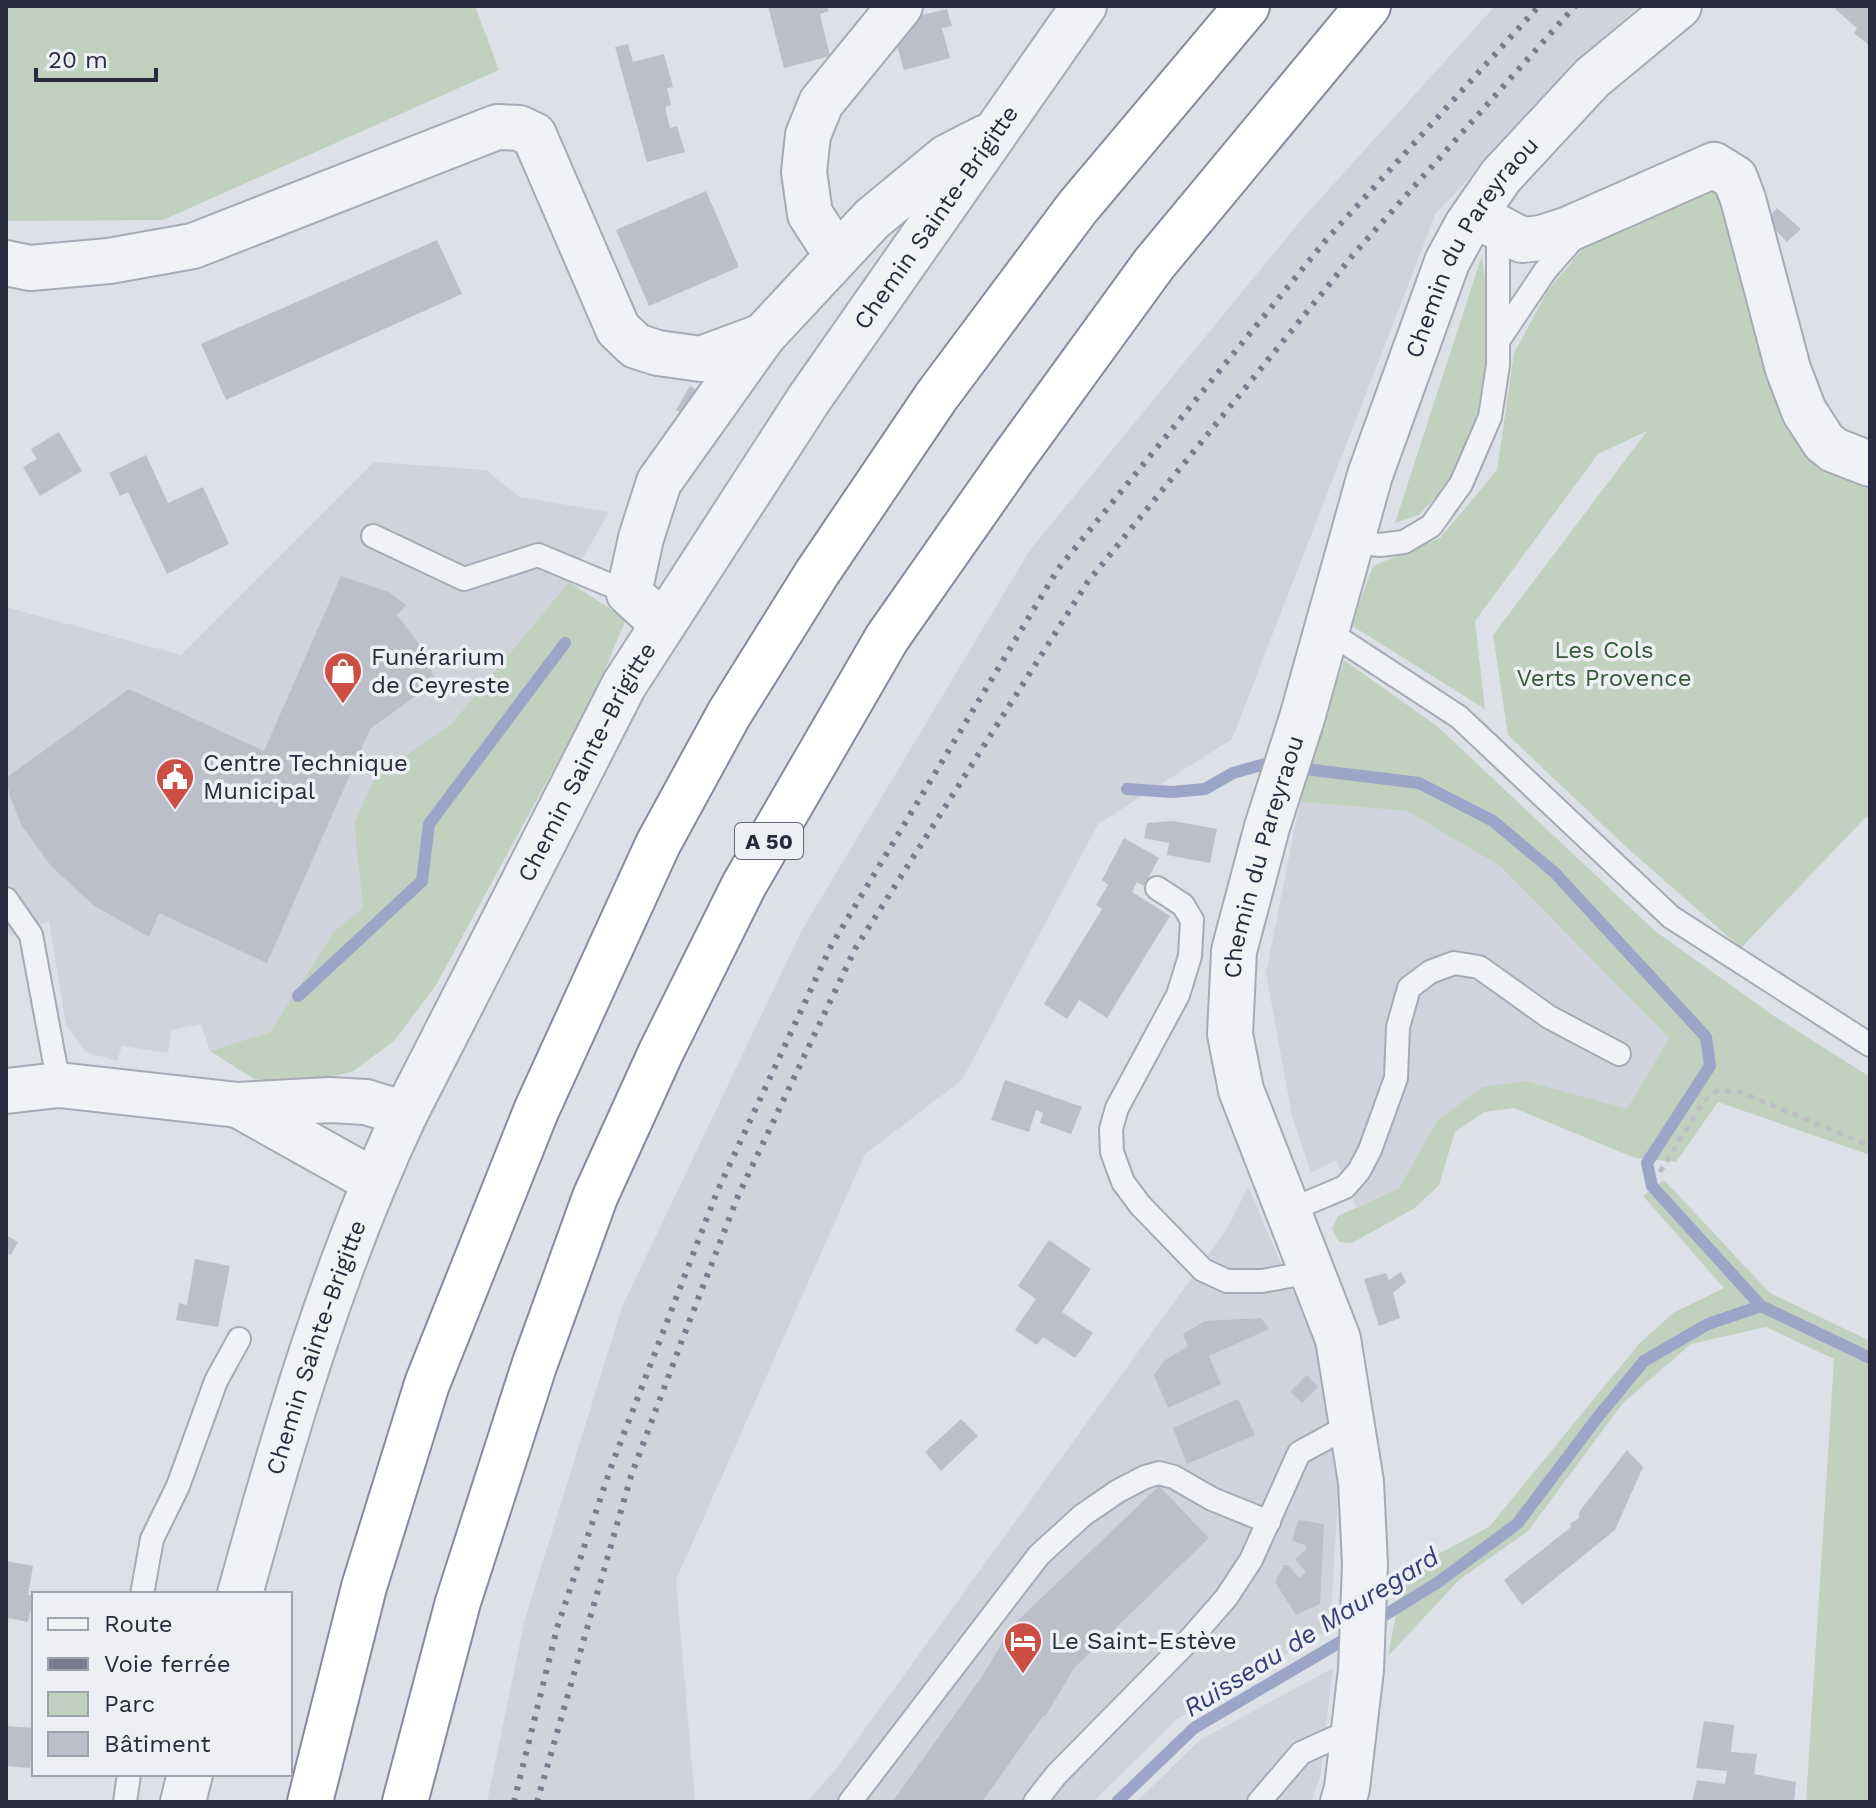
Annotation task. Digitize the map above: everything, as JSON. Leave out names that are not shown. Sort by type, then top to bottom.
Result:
[{"type":"highway","points":[[310,1802],[364,1587],[427,1384],[536,1111],[658,844],[729,714],[809,585],[936,397],[1077,208],[1247,6]]},
{"type":"highway","name":"A 50","points":[[405,1802],[458,1602],[534,1366],[595,1197],[661,1052],[744,885],[887,638],[1013,458],[1154,264],[1368,6]]},
{"type":"street","points":[[837,256],[810,214],[804,172],[808,135],[821,103],[900,6]]},
{"type":"street","name":"Chemin Sainte-Brigitte","points":[[241,1592],[343,1258],[376,1176],[624,685],[809,399],[1084,6]]},
{"type":"street","name":"Chemin du Pareyraou","points":[[1343,1802],[1361,1670],[1365,1564],[1361,1482],[1338,1339],[1241,1090],[1230,1034],[1234,951],[1370,475],[1447,262],[1487,221],[1501,176],[1592,78],[1679,6]]},
{"type":"street","points":[[6,263],[30,268],[109,261],[193,246],[497,127],[519,128],[534,135],[618,329],[636,346],[658,353],[701,359],[763,336]]},
{"type":"street","points":[[663,624],[629,593],[641,538],[659,482],[763,336],[872,219],[947,157],[997,131]]},
{"type":"street","points":[[1487,221],[1522,240],[1541,238],[1714,165],[1735,178],[1752,224],[1786,361],[1804,411],[1824,442],[1834,450],[1870,464]]},
{"type":"street","points":[[6,1091],[59,1085],[238,1105],[330,1100],[366,1102],[405,1114]]},
{"type":"street","points":[[238,1105],[356,1171],[376,1176]]},
{"type":"street","points":[[183,1802],[190,1776]]},
{"type":"lane","points":[[1498,341],[1545,271],[1590,219]]},
{"type":"lane","points":[[1352,542],[1380,545],[1404,542],[1431,526],[1461,484],[1490,417],[1498,365],[1498,341],[1487,221]]},
{"type":"lane","points":[[373,536],[464,579],[538,555],[629,593]]},
{"type":"lane","points":[[1326,630],[1459,717],[1671,917],[1870,1045]]},
{"type":"lane","points":[[1157,888],[1183,905],[1192,920],[1190,956],[1178,995],[1117,1108],[1111,1129],[1112,1152],[1123,1182],[1140,1205],[1203,1270],[1227,1281],[1262,1281],[1311,1272]]},
{"type":"lane","points":[[6,899],[31,935],[59,1085]]},
{"type":"lane","points":[[1288,1211],[1345,1187],[1359,1171],[1370,1150],[1396,1078],[1398,1027],[1409,988],[1430,972],[1454,963],[1479,967],[1549,1017],[1619,1054]]},
{"type":"lane","points":[[142,1592],[152,1539],[178,1486],[216,1381],[239,1339]]},
{"type":"lane","points":[[1035,1802],[1067,1764],[1226,1598],[1251,1560],[1299,1453],[1352,1424]]},
{"type":"lane","points":[[850,1802],[1039,1555],[1083,1515],[1118,1491],[1159,1473],[1174,1477],[1212,1499],[1269,1522]]},
{"type":"lane","points":[[1259,1802],[1301,1753],[1354,1729]]},
{"type":"lane","points":[[125,1802],[129,1776]]},
{"type":"path","points":[[1660,1172],[1703,1102],[1717,1091],[1740,1092],[1870,1146]]},
{"type":"shaded area","points":[[1495,6],[1638,6],[1591,50],[1436,213],[1232,739],[1098,824],[962,1080],[865,1154],[676,1580],[695,1802],[487,1802],[525,1619],[622,1307],[802,930],[1030,550],[1302,219]]},
{"type":"shaded area","points":[[374,462],[486,470],[520,497],[609,512],[569,582],[452,723],[375,777],[354,823],[363,908],[334,931],[270,1032],[210,1051],[201,1024],[172,1030],[168,1053],[122,1046],[117,1061],[86,1052],[66,1025],[49,921],[11,936],[6,929],[6,607],[181,655]]},
{"type":"shaded area","points":[[1300,802],[1407,811],[1500,866],[1669,1038],[1627,1110],[1527,1081],[1437,1121],[1399,1188],[1356,1207],[1336,1160],[1311,1173],[1292,1116],[1266,973]]},
{"type":"shaded area","points":[[1248,1187],[1327,1369],[1338,1495],[1330,1629],[1177,1719],[1093,1802],[807,1802],[836,1769],[1227,1229]]},
{"type":"shaded area","points":[[1333,1668],[1320,1777],[1311,1802],[1136,1802],[1200,1740]]},
{"type":"green space","points":[[6,6],[475,6],[499,70],[163,220],[6,221]]},
{"type":"green space","name":"Les Cols Verts Provence","points":[[1710,179],[1730,190],[1796,424],[1870,472],[1870,816],[1741,948],[1624,845],[1508,735],[1493,635],[1647,431],[1598,454],[1475,621],[1485,709],[1351,625],[1373,566],[1440,538],[1497,470],[1514,353],[1548,290],[1597,232]]},
{"type":"green space","points":[[1482,255],[1488,310],[1487,362],[1477,416],[1452,479],[1419,515],[1395,523]]},
{"type":"green space","points":[[569,582],[626,619],[596,691],[436,985],[394,1041],[352,1072],[300,1083],[254,1079],[210,1051],[270,1032],[334,931],[363,908],[354,823],[375,777],[452,723]]},
{"type":"green space","points":[[1344,660],[1437,726],[1655,931],[1774,1016],[1870,1077],[1870,1155],[1718,1102],[1676,1162],[1635,1158],[1514,1108],[1484,1112],[1455,1132],[1439,1185],[1415,1208],[1352,1243],[1339,1242],[1332,1229],[1338,1216],[1399,1188],[1437,1121],[1483,1087],[1526,1081],[1627,1109],[1669,1038],[1500,866],[1407,811],[1300,802]]},
{"type":"green space","points":[[1664,1180],[1770,1293],[1870,1341],[1870,1802],[1806,1802],[1834,1359],[1766,1327],[1691,1344],[1623,1403],[1528,1531],[1460,1579],[1388,1656],[1404,1572],[1489,1527],[1638,1345],[1673,1313],[1724,1288],[1643,1196]]},
{"type":"building","points":[[768,6],[827,6],[829,11],[820,14],[830,56],[784,68]]},
{"type":"building","points":[[1838,6],[1870,6],[1870,46],[1854,33],[1857,28],[1835,9]]},
{"type":"building","points":[[947,9],[952,26],[942,28],[950,58],[904,70],[896,42],[902,40],[897,21]]},
{"type":"building","points":[[628,44],[633,62],[664,54],[673,87],[667,88],[671,105],[665,107],[670,128],[677,126],[685,152],[647,162],[615,47]]},
{"type":"building","points":[[706,191],[739,267],[649,306],[616,230]]},
{"type":"building","points":[[1777,208],[1801,229],[1787,242],[1766,220]]},
{"type":"building","points":[[437,240],[462,294],[226,400],[201,344]]},
{"type":"building","points":[[690,386],[702,394],[689,417],[676,410]]},
{"type":"building","points":[[59,432],[82,471],[40,496],[23,467],[37,459],[31,449]]},
{"type":"building","points":[[146,455],[168,503],[203,487],[229,544],[167,574],[128,492],[120,496],[109,473]]},
{"type":"building","name":"Centre Technique Municipal","points":[[341,576],[389,592],[406,605],[397,615],[426,653],[435,682],[370,729],[267,963],[159,913],[149,937],[93,905],[51,866],[22,826],[6,778],[129,689],[264,751]]},
{"type":"building","points":[[1173,821],[1217,829],[1210,863],[1167,855],[1169,843],[1144,838],[1147,823]]},
{"type":"building","points":[[1124,838],[1159,858],[1144,886],[1137,882],[1132,892],[1170,916],[1107,1018],[1079,1000],[1067,1019],[1044,1004],[1102,909],[1096,905],[1108,885],[1102,880]]},
{"type":"building","points":[[1005,1080],[1082,1107],[1071,1134],[1040,1123],[1043,1113],[1036,1110],[1029,1132],[991,1120]]},
{"type":"building","points":[[6,1235],[18,1242],[11,1255],[6,1253]]},
{"type":"building","points":[[1049,1240],[1091,1269],[1062,1312],[1093,1333],[1075,1358],[1043,1337],[1037,1345],[1015,1330],[1036,1299],[1018,1286]]},
{"type":"building","points":[[195,1259],[230,1266],[218,1327],[176,1320],[179,1303],[187,1305]]},
{"type":"building","points":[[1401,1272],[1406,1282],[1393,1293],[1400,1318],[1379,1326],[1364,1279],[1386,1273],[1389,1280]]},
{"type":"building","points":[[1261,1318],[1269,1329],[1209,1356],[1221,1384],[1168,1408],[1154,1375],[1164,1361],[1188,1346],[1183,1334],[1205,1321]]},
{"type":"building","points":[[1307,1375],[1318,1387],[1302,1403],[1290,1392]]},
{"type":"building","points":[[1238,1399],[1255,1435],[1187,1464],[1173,1428]]},
{"type":"building","points":[[961,1419],[978,1436],[941,1471],[925,1452]]},
{"type":"building","points":[[1627,1450],[1643,1467],[1615,1530],[1522,1605],[1504,1580],[1571,1527],[1570,1524],[1579,1518],[1579,1512]]},
{"type":"building","points":[[1159,1486],[1209,1538],[1074,1668],[1045,1717],[982,1802],[892,1802],[983,1675],[1013,1625]]},
{"type":"building","points":[[1298,1520],[1324,1524],[1320,1604],[1296,1615],[1275,1582],[1284,1565],[1288,1565],[1299,1578],[1306,1572],[1295,1559],[1306,1550],[1305,1545],[1292,1541]]},
{"type":"building","points":[[6,1561],[33,1566],[28,1595],[32,1596],[32,1605],[28,1622],[9,1618],[6,1625]]},
{"type":"building","points":[[1704,1721],[1734,1725],[1731,1752],[1757,1754],[1754,1774],[1796,1782],[1794,1802],[1692,1802],[1697,1780],[1725,1784],[1727,1771],[1696,1768]]},
{"type":"building","points":[[6,1726],[32,1728],[30,1768],[6,1766]]},
{"type":"waterway","points":[[298,996],[422,881],[429,824],[565,643]]},
{"type":"waterway","points":[[1127,789],[1172,792],[1205,789],[1233,773],[1265,764],[1419,783],[1493,821],[1555,873],[1706,1037],[1710,1066],[1647,1163],[1652,1186],[1761,1306]]},
{"type":"waterway","name":"Ruisseau de Mauregard","points":[[1372,1623],[1437,1583],[1517,1524],[1644,1361],[1708,1324],[1761,1306],[1870,1358]]},
{"type":"waterway","name":"Ruisseau de Mauregard","points":[[1117,1802],[1194,1728],[1352,1635]]},
{"type":"railway","points":[[514,1802],[557,1628],[611,1467],[717,1192],[831,946],[1058,569],[1326,240],[1539,6]]},
{"type":"railway","points":[[537,1802],[631,1476],[738,1196],[855,949],[1087,583],[1353,255],[1575,6]]},
{"type":"place","name":"Funérarium de Ceyreste","points":[[343,705]]},
{"type":"place","name":"Centre Technique Municipal","points":[[175,811]]},
{"type":"place","name":"Le Saint-Estève","points":[[1023,1675]]}]
